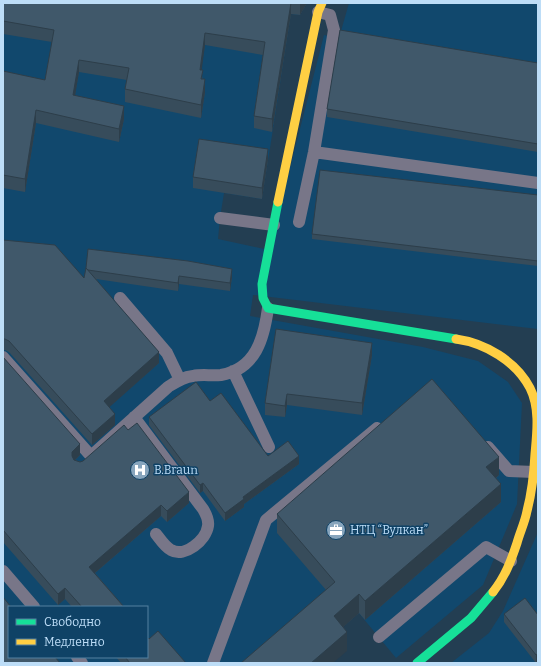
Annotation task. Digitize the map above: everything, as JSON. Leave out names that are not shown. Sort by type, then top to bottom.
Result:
[{"type":"street","points":[[320,8],[265,267],[262,295],[263,301],[268,308],[465,340],[489,348],[522,375],[529,386],[537,410],[538,423],[534,472],[527,512],[511,561],[498,585],[480,610],[417,663]]},
{"type":"lane","points":[[299,222],[314,152],[334,30],[330,15],[320,8]]},
{"type":"lane","points":[[314,152],[538,183]]},
{"type":"lane","points":[[220,218],[274,225]]},
{"type":"lane","points":[[120,298],[167,353],[180,380]]},
{"type":"lane","points":[[3,357],[88,458],[168,387],[180,380],[193,376],[221,375],[244,365],[253,356],[260,345],[264,333],[268,308]]},
{"type":"lane","points":[[233,371],[269,447]]},
{"type":"lane","points":[[134,417],[203,509],[207,517],[208,525],[205,534],[200,541],[183,552],[171,551],[156,534]]},
{"type":"lane","points":[[213,663],[266,520],[387,420]]},
{"type":"lane","points":[[480,437],[509,471],[534,472]]},
{"type":"lane","points":[[379,637],[486,547],[511,561]]},
{"type":"lane","points":[[3,571],[33,606]]},
{"type":"shaded area","points":[[3,3],[307,3],[300,15],[291,14],[262,199],[224,193],[220,218],[218,239],[269,250],[324,35],[339,38],[349,3],[538,3],[538,329],[253,295],[250,316],[423,347],[478,361],[508,382],[522,403],[517,504],[483,585],[396,658],[358,612],[334,635],[333,663],[3,663]]},
{"type":"shaded area","points":[[538,532],[538,663],[451,663],[489,633],[503,611]]},
{"type":"building","points":[[3,3],[291,3],[272,119],[254,116],[265,42],[205,33],[200,70],[203,70],[201,79],[205,79],[201,105],[125,89],[129,68],[79,60],[73,95],[124,106],[119,129],[36,110],[25,179],[3,175],[3,71],[45,80],[54,30],[3,21]]},
{"type":"building","points":[[340,30],[538,63],[538,144],[327,109]]},
{"type":"building","points":[[199,139],[268,149],[262,188],[193,177]]},
{"type":"building","points":[[320,170],[538,195],[538,261],[312,234]]},
{"type":"building","points":[[3,240],[55,245],[84,278],[86,268],[159,352],[104,401],[115,414],[92,434],[9,341],[3,339]]},
{"type":"building","points":[[88,249],[188,261],[232,269],[230,283],[179,276],[178,283],[88,270],[86,268]]},
{"type":"building","points":[[276,329],[372,343],[362,403],[287,394],[285,406],[265,403]]},
{"type":"building","points":[[3,357],[80,444],[72,452],[74,460],[80,462],[83,461],[124,425],[128,430],[137,423],[189,492],[167,511],[161,505],[89,567],[123,606],[81,606],[65,588],[58,594],[3,530]]},
{"type":"building","points":[[432,379],[499,457],[486,467],[501,484],[365,601],[359,594],[334,616],[347,632],[311,663],[241,663],[335,582],[277,514]]},
{"type":"building","points":[[196,382],[210,401],[221,393],[268,456],[288,441],[299,456],[243,497],[244,499],[225,513],[203,483],[200,485],[149,417]]},
{"type":"building","points":[[3,597],[10,606],[8,606],[8,658],[56,658],[60,663],[3,663]]},
{"type":"building","points":[[525,598],[538,615],[538,654],[536,655],[504,614]]},
{"type":"building","points":[[158,631],[186,663],[130,663],[126,658],[148,658],[148,638],[149,639]]},
{"type":"traffic: fast","points":[[278,202],[262,284],[263,298],[268,308],[456,339]]},
{"type":"traffic: fast","points":[[417,663],[471,618],[493,592]]},
{"type":"traffic: slow","points":[[278,202],[318,12],[322,3]]},
{"type":"traffic: slow","points":[[456,339],[467,341],[488,349],[499,355],[517,370],[530,388],[537,412],[533,475],[526,515],[510,562],[501,581],[493,592]]},
{"type":"place","name":"B.Braun","points":[[140,470]]},
{"type":"place","name":"НТЦ “Вулкан”","points":[[336,530]]}]
